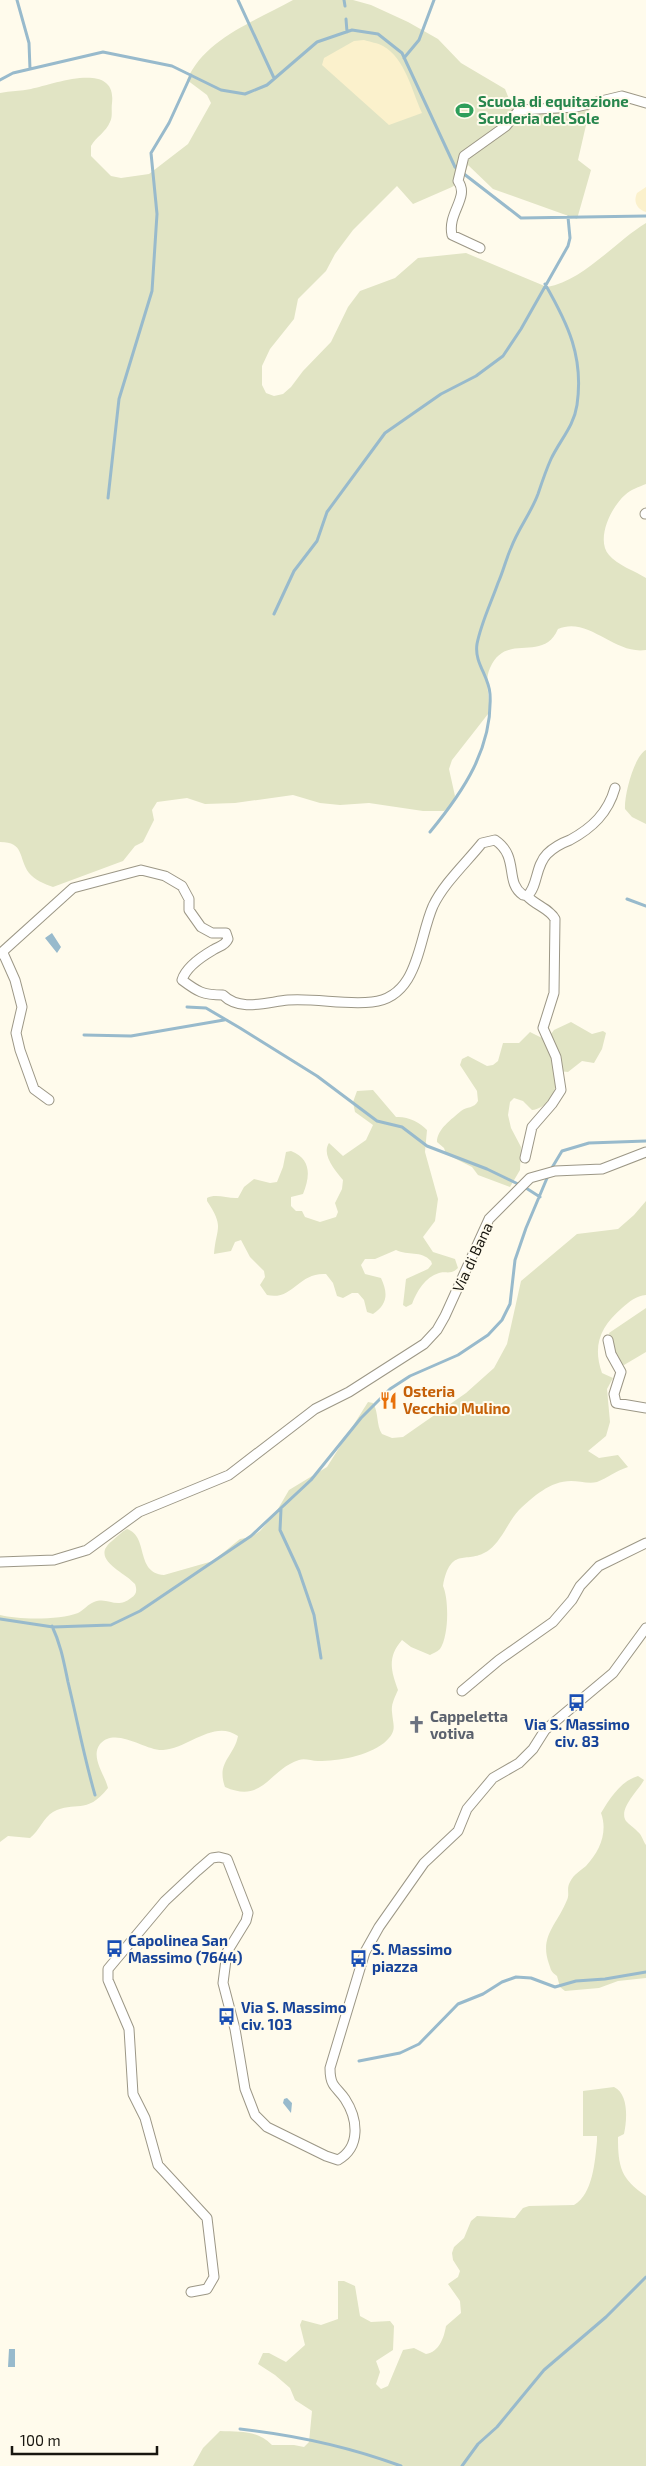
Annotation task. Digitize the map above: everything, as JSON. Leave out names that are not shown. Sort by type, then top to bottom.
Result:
[{"type":"street","points":[[480,248],[452,235],[450,221],[462,195],[461,185],[458,181],[461,159],[506,126],[519,110],[576,107],[622,96],[646,103]]},
{"type":"street","points":[[527,896],[533,890],[536,873],[544,858],[549,852],[596,822],[604,812],[615,788]]},
{"type":"street","points":[[49,1100],[34,1089],[20,1050],[16,1034],[22,1007],[15,980],[2,954],[73,888],[86,883],[141,870],[153,871],[182,886],[189,899],[189,910],[201,927],[212,934],[226,933],[228,939],[226,944],[214,949],[185,971],[182,980],[206,995],[223,995],[228,1000],[253,1006],[289,1000],[373,1002],[396,994],[408,980],[433,907],[442,892],[482,843],[495,840],[507,851],[518,890],[537,906],[552,913],[555,920],[554,993],[543,1028],[556,1057],[562,1090],[532,1127],[525,1158]]},
{"type":"street","name":"Via di Bana","points":[[1,1562],[54,1560],[87,1550],[139,1512],[229,1475],[315,1409],[349,1392],[424,1344],[438,1330],[489,1219],[530,1178],[555,1171],[602,1169],[646,1152]]},
{"type":"street","points":[[608,1340],[611,1354],[621,1372],[614,1394],[616,1403],[646,1408]]},
{"type":"street","points":[[462,1691],[499,1660],[553,1622],[572,1600],[580,1586],[599,1566],[646,1543]]},
{"type":"street","points":[[191,2292],[207,2289],[214,2277],[207,2218],[158,2164],[144,2118],[134,2094],[129,2029],[108,1980],[108,1969],[164,1901],[212,1858],[227,1859],[248,1913],[246,1921],[227,1952],[224,1983],[236,2029],[245,2089],[255,2115],[268,2127],[326,2156],[338,2160],[347,2156],[354,2142],[355,2125],[345,2098],[331,2082],[330,2068],[365,1952],[379,1927],[424,1863],[458,1831],[467,1809],[479,1793],[493,1778],[519,1763],[533,1749],[545,1730],[613,1673],[646,1628]]},
{"type":"green space","points":[[293,0],[353,0],[371,5],[408,22],[438,39],[461,63],[505,89],[511,104],[518,107],[587,102],[589,112],[578,160],[591,170],[577,219],[493,189],[468,165],[463,179],[452,187],[413,204],[397,186],[353,230],[335,254],[326,271],[298,299],[294,319],[270,349],[262,366],[262,385],[266,393],[274,396],[283,394],[291,387],[303,371],[331,342],[348,307],[360,291],[395,278],[418,258],[466,253],[547,287],[573,277],[586,269],[646,223],[646,484],[630,491],[620,500],[607,523],[604,540],[605,548],[612,559],[646,578],[646,650],[634,650],[623,647],[591,631],[569,626],[558,629],[551,639],[543,645],[505,651],[497,657],[490,668],[487,679],[488,714],[452,760],[449,769],[455,796],[452,805],[444,811],[423,811],[369,803],[340,805],[320,803],[293,795],[235,803],[205,804],[187,798],[157,802],[152,810],[154,820],[143,842],[135,846],[123,861],[53,887],[40,882],[29,873],[20,852],[14,845],[0,842],[0,93],[31,89],[82,78],[95,78],[105,82],[111,90],[111,117],[106,129],[91,146],[91,156],[111,176],[121,178],[149,174],[188,144],[211,103],[207,95],[187,80],[195,65],[206,53],[233,32]]},
{"type":"green space","points":[[646,750],[646,824],[632,817],[625,809],[625,803],[634,768]]},
{"type":"green space","points":[[571,1022],[592,1034],[603,1031],[606,1033],[602,1049],[594,1063],[582,1061],[568,1072],[559,1071],[554,1073],[554,1092],[548,1102],[538,1109],[532,1110],[523,1101],[514,1098],[510,1102],[508,1115],[511,1128],[521,1147],[520,1170],[510,1187],[478,1175],[472,1167],[446,1154],[444,1148],[437,1142],[439,1133],[461,1111],[478,1101],[477,1091],[460,1065],[462,1059],[468,1056],[487,1066],[493,1065],[498,1061],[503,1043],[519,1043],[530,1032],[542,1038],[548,1038],[554,1030]]},
{"type":"green space","points":[[373,1090],[396,1117],[413,1120],[427,1130],[425,1152],[438,1199],[435,1221],[423,1237],[433,1252],[455,1259],[458,1268],[434,1275],[426,1281],[412,1304],[406,1307],[403,1305],[406,1279],[428,1269],[432,1264],[431,1261],[423,1255],[396,1250],[375,1259],[365,1259],[361,1265],[365,1274],[381,1278],[386,1293],[382,1306],[373,1314],[367,1312],[364,1300],[358,1293],[352,1293],[343,1298],[337,1296],[333,1283],[326,1274],[309,1277],[283,1294],[276,1296],[267,1295],[260,1285],[265,1277],[264,1271],[250,1257],[241,1240],[235,1242],[231,1251],[214,1254],[218,1223],[207,1198],[214,1196],[238,1198],[244,1187],[254,1179],[270,1183],[277,1182],[286,1152],[291,1151],[303,1159],[308,1169],[308,1175],[303,1194],[291,1197],[291,1206],[296,1211],[302,1211],[305,1217],[320,1222],[336,1217],[338,1212],[335,1203],[342,1189],[343,1180],[330,1163],[327,1148],[329,1143],[343,1156],[366,1140],[373,1125],[355,1112],[353,1102],[357,1091]]},
{"type":"green space","points":[[646,1201],[646,1295],[633,1299],[622,1308],[609,1322],[600,1337],[598,1354],[602,1373],[613,1378],[607,1389],[610,1422],[606,1436],[588,1451],[599,1458],[618,1455],[628,1467],[597,1482],[571,1481],[549,1487],[536,1495],[519,1510],[498,1541],[489,1550],[481,1554],[455,1560],[450,1565],[443,1586],[447,1618],[445,1636],[440,1649],[430,1655],[411,1647],[402,1640],[394,1652],[392,1670],[398,1690],[392,1706],[394,1728],[384,1743],[377,1748],[344,1759],[326,1761],[299,1760],[280,1771],[257,1789],[238,1791],[225,1787],[223,1778],[224,1765],[238,1736],[229,1732],[211,1732],[182,1745],[163,1750],[114,1737],[107,1739],[97,1749],[97,1760],[108,1788],[100,1797],[87,1805],[68,1807],[53,1812],[30,1838],[8,1836],[0,1842],[0,1615],[28,1618],[61,1617],[78,1613],[92,1603],[99,1601],[121,1603],[131,1598],[136,1592],[135,1584],[111,1565],[104,1554],[112,1541],[127,1529],[134,1533],[138,1539],[149,1568],[155,1573],[164,1575],[213,1561],[240,1539],[251,1537],[260,1531],[275,1514],[289,1490],[327,1467],[368,1402],[373,1403],[375,1407],[382,1434],[392,1438],[403,1437],[466,1393],[494,1368],[507,1344],[521,1281],[577,1234],[618,1229]]},
{"type":"green space","points":[[646,1308],[646,1352],[624,1365],[618,1363],[609,1333]]},
{"type":"green space","points":[[638,1776],[644,1780],[630,1800],[624,1816],[626,1821],[641,1835],[646,1845],[646,1978],[618,1981],[599,1988],[565,1991],[560,1987],[557,1976],[552,1972],[546,1954],[550,1931],[567,1900],[570,1882],[586,1866],[599,1848],[604,1827],[601,1813],[621,1786]]},
{"type":"green space","points":[[614,2087],[622,2095],[626,2108],[624,2134],[618,2137],[620,2164],[626,2178],[646,2196],[646,2466],[193,2466],[203,2448],[220,2431],[254,2434],[272,2445],[304,2447],[309,2442],[312,2411],[295,2400],[290,2388],[258,2364],[263,2353],[269,2353],[286,2362],[305,2345],[300,2325],[302,2320],[321,2325],[338,2319],[338,2281],[344,2281],[355,2286],[360,2316],[371,2322],[390,2321],[394,2326],[393,2350],[376,2361],[380,2372],[376,2384],[381,2389],[388,2386],[403,2350],[414,2348],[426,2354],[431,2353],[438,2347],[446,2326],[461,2313],[460,2301],[448,2284],[458,2277],[460,2271],[453,2260],[452,2253],[454,2247],[464,2238],[471,2221],[477,2216],[515,2218],[523,2208],[529,2206],[574,2205],[580,2200],[592,2176],[597,2141],[597,2136],[583,2136],[583,2091]]},
{"type":"sand","points":[[364,40],[383,46],[397,58],[407,76],[422,113],[389,125],[322,65],[324,58],[354,41]]},
{"type":"sand","points":[[646,187],[646,212],[638,207],[635,199],[637,193]]},
{"type":"water","points":[[52,933],[61,947],[57,953],[45,938]]},
{"type":"water","points":[[287,2098],[292,2103],[291,2113],[283,2103],[284,2099]]},
{"type":"water","points":[[9,2349],[15,2349],[15,2367],[8,2367]]},
{"type":"waterway","points":[[17,0],[29,43],[30,69]]},
{"type":"waterway","points":[[238,0],[274,78]]},
{"type":"waterway","points":[[344,0],[345,6]]},
{"type":"waterway","points":[[404,58],[419,40],[434,0]]},
{"type":"waterway","points":[[346,19],[347,32]]},
{"type":"waterway","points":[[0,80],[13,73],[103,52],[172,66],[221,90],[245,94],[267,85],[317,42],[352,30],[378,34],[402,53],[455,167],[521,218],[646,216]]},
{"type":"waterway","points":[[108,498],[119,399],[152,291],[157,214],[151,153],[169,123],[191,75]]},
{"type":"waterway","points":[[274,614],[294,571],[317,541],[327,512],[385,433],[441,394],[476,376],[503,356],[521,329],[568,246],[570,238],[568,217]]},
{"type":"waterway","points":[[430,832],[454,801],[481,751],[487,733],[490,714],[490,694],[478,657],[477,644],[479,636],[509,552],[535,501],[551,459],[573,420],[577,405],[579,388],[576,356],[561,313],[545,284]]},
{"type":"waterway","points":[[627,899],[646,906]]},
{"type":"waterway","points":[[187,1007],[206,1008],[240,1028],[317,1076],[377,1121],[402,1127],[427,1146],[487,1169],[518,1184]]},
{"type":"waterway","points":[[84,1035],[131,1036],[224,1020]]},
{"type":"waterway","points":[[0,1619],[53,1627],[111,1625],[140,1611],[251,1536],[311,1480],[361,1418],[390,1389],[410,1376],[458,1355],[488,1335],[502,1320],[510,1304],[515,1260],[526,1228],[550,1171],[562,1151],[589,1143],[646,1141]]},
{"type":"waterway","points":[[526,1188],[540,1197]]},
{"type":"waterway","points":[[281,1509],[280,1530],[299,1571],[314,1615],[321,1658]]},
{"type":"waterway","points":[[52,1626],[62,1654],[95,1795]]},
{"type":"waterway","points":[[359,2061],[400,2053],[419,2044],[458,2004],[516,1977],[531,1978],[555,1987],[576,1981],[605,1979],[646,1972]]},
{"type":"waterway","points":[[462,2466],[478,2444],[497,2427],[544,2370],[606,2317],[646,2277]]},
{"type":"waterway","points":[[240,2429],[322,2443],[362,2453],[401,2466]]},
{"type":"place","name":"Scuola di equitazione Scuderia del Sole","points":[[464,110]]},
{"type":"place","name":"Osteria Vecchio Mulino","points":[[389,1400]]},
{"type":"place","name":"Via S. Massimo civ. 83","points":[[577,1703]]},
{"type":"place","name":"Cappeletta votiva","points":[[416,1725]]},
{"type":"place","name":"Capolinea San Massimo (7644)","points":[[114,1949]]},
{"type":"place","name":"S. Massimo piazza","points":[[358,1958]]},
{"type":"place","name":"Via S. Massimo civ. 103","points":[[227,2016]]}]
